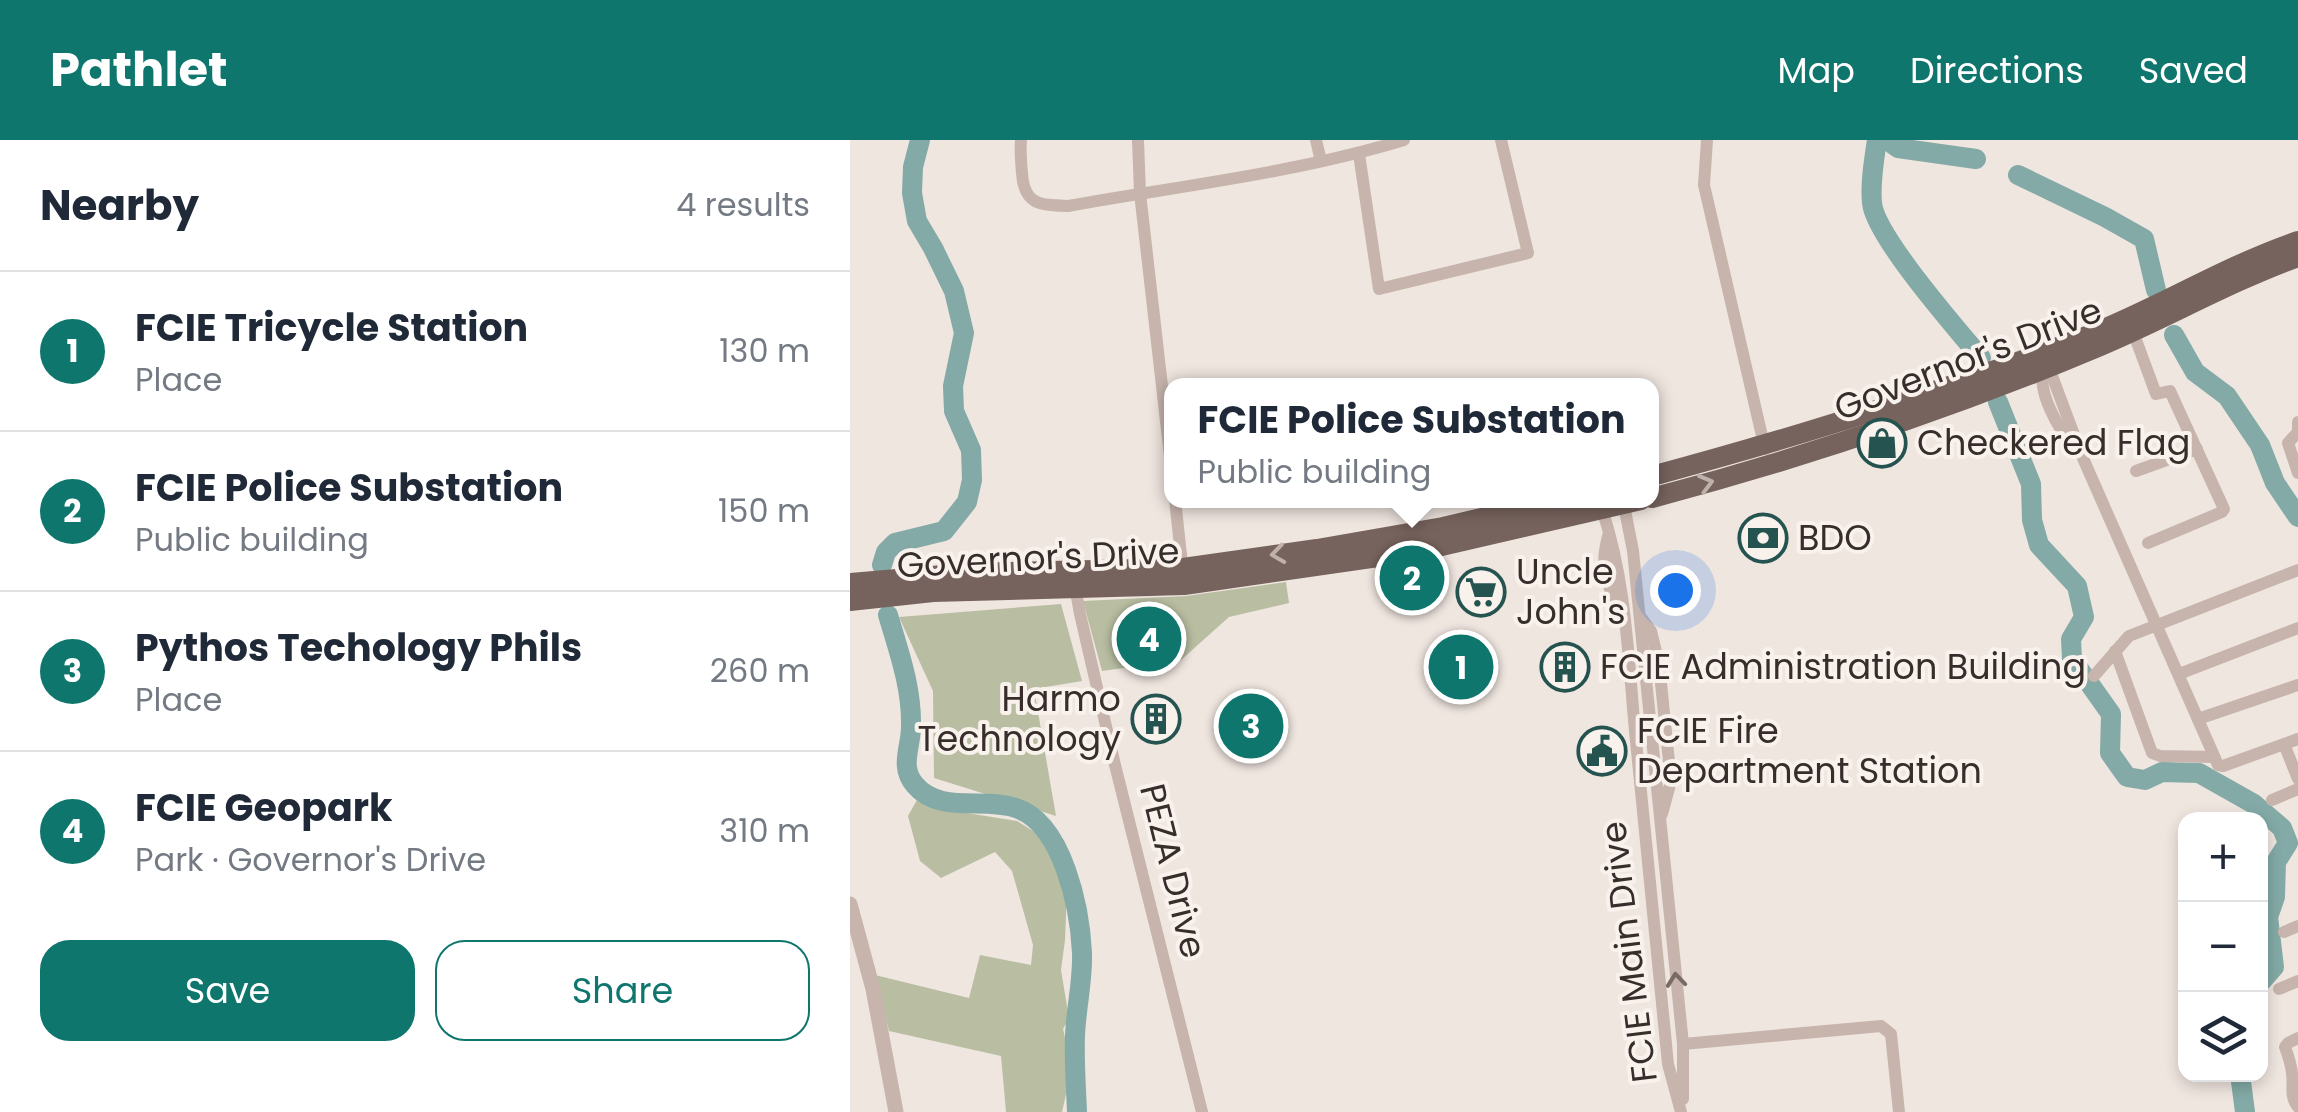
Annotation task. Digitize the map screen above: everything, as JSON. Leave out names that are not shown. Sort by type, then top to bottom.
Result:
[{"type":"main road","name":"Governor's Drive","points":[[2130,325],[2245,261],[2298,241]]},
{"type":"main road","name":"Governor's Drive","points":[[1659,495],[2008,374],[2298,256]]},
{"type":"main road","name":"Governor's Drive","points":[[1659,475],[1767,456]]},
{"type":"main road","name":"Governor's Drive","points":[[850,601],[916,585],[1183,576],[1524,508]]},
{"type":"main road","name":"Governor's Drive","points":[[850,583],[1076,586],[1381,558],[1587,508]]},
{"type":"street","points":[[1021,140],[1023,189],[1044,206],[1068,206],[1321,162],[1404,140]]},
{"type":"street","points":[[1138,140],[1140,193],[1164,404]]},
{"type":"street","points":[[1316,140],[1321,162]]},
{"type":"street","points":[[1359,154],[1379,289],[1528,252],[1501,140]]},
{"type":"street","points":[[1706,140],[1704,186],[1767,456]]},
{"type":"street","points":[[2130,325],[2156,394],[2170,391],[2224,509],[2148,542]]},
{"type":"street","points":[[2041,361],[2041,376],[2056,424],[2082,456],[2216,761]]},
{"type":"street","points":[[2298,422],[2298,432],[2288,443],[2298,473]]},
{"type":"street","points":[[2136,471],[2197,450]]},
{"type":"street","points":[[1176,508],[1183,576]]},
{"type":"street","name":"FCIE Main Drive","points":[[1596,508],[1609,533],[1603,555],[1605,581],[1618,615],[1622,655],[1630,665],[1668,1064],[1682,1112]]},
{"type":"street","name":"FCIE Main Drive","points":[[1630,508],[1639,613],[1651,630],[1657,651],[1671,781],[1660,822],[1683,1044],[1682,1112]]},
{"type":"street","points":[[2094,676],[2129,636],[2298,570]]},
{"type":"street","points":[[2282,576],[2298,587]]},
{"type":"street","name":"PEZA Drive","points":[[1076,586],[1202,1112]]},
{"type":"street","points":[[2179,674],[2298,628]]},
{"type":"street","points":[[2115,650],[2152,753],[2216,761],[2223,766],[2298,739]]},
{"type":"street","points":[[2198,719],[2298,685]]},
{"type":"street","points":[[2284,744],[2298,779]]},
{"type":"street","points":[[2272,800],[2298,789]]},
{"type":"street","points":[[850,904],[873,989],[896,1112]]},
{"type":"street","points":[[2284,932],[2298,926]]},
{"type":"street","points":[[2279,989],[2298,981]]},
{"type":"street","points":[[1683,1044],[1880,1026],[1890,1034],[1899,1112]]},
{"type":"street","points":[[2292,1042],[2292,1100],[2298,1107]]},
{"type":"green space","points":[[1286,582],[1289,603],[1229,617],[1181,660],[1102,671],[1083,601],[1186,596]]},
{"type":"green space","points":[[1061,604],[1082,681],[1034,689],[1056,816],[934,778],[933,691],[899,617]]},
{"type":"green space","points":[[918,798],[948,810],[1017,821],[1041,836],[1064,875],[1067,890],[1061,970],[1069,1018],[1063,1029],[1072,1068],[1062,1112],[1006,1112],[1001,1056],[889,1031],[875,975],[969,998],[980,955],[1031,965],[1033,945],[1012,871],[995,852],[941,878],[920,861],[908,816]]},
{"type":"waterway","points":[[882,565],[886,552],[895,543],[944,531],[967,502],[972,480],[971,450],[954,411],[953,386],[964,333],[954,291],[917,221],[912,193],[920,140]]},
{"type":"waterway","points":[[1877,140],[1872,188],[1877,218],[1919,282],[1981,358]]},
{"type":"waterway","points":[[1887,140],[1898,148],[1976,159]]},
{"type":"waterway","points":[[2018,175],[2144,239],[2156,290]]},
{"type":"waterway","points":[[2174,335],[2195,372],[2227,396],[2260,445],[2275,483],[2298,517]]},
{"type":"waterway","points":[[1998,402],[2031,484],[2032,520],[2039,545],[2077,586],[2084,617],[2071,639],[2072,659],[2111,714],[2110,753],[2127,777],[2145,780],[2162,772],[2199,773],[2254,804],[2282,828],[2288,843],[2276,862],[2275,897],[2268,917]]},
{"type":"waterway","points":[[888,615],[909,698],[910,778],[925,794],[936,799],[1003,805],[1032,817],[1046,831],[1066,870],[1082,953],[1075,1036],[1077,1112]]},
{"type":"waterway","points":[[2268,917],[2274,967],[2268,974]]},
{"type":"waterway","points":[[2241,1082],[2245,1112]]},
{"type":"place","name":"Checkered Flag","points":[[1882,443]]},
{"type":"place","name":"BDO","points":[[1763,538]]},
{"type":"place","name":"FCIE Police Substation","points":[[1412,578]]},
{"type":"place","name":"Uncle John's","points":[[1481,592]]},
{"type":"place","name":"FCIE Geopark","points":[[1149,639]]},
{"type":"place","name":"FCIE Tricycle Station","points":[[1461,667]]},
{"type":"place","name":"FCIE Administration Building","points":[[1565,667]]},
{"type":"place","name":"Harmo Technology","points":[[1156,719]]},
{"type":"place","name":"Pythos Techology Phils","points":[[1251,726]]},
{"type":"place","name":"FCIE Fire Department Station","points":[[1602,751]]}]
